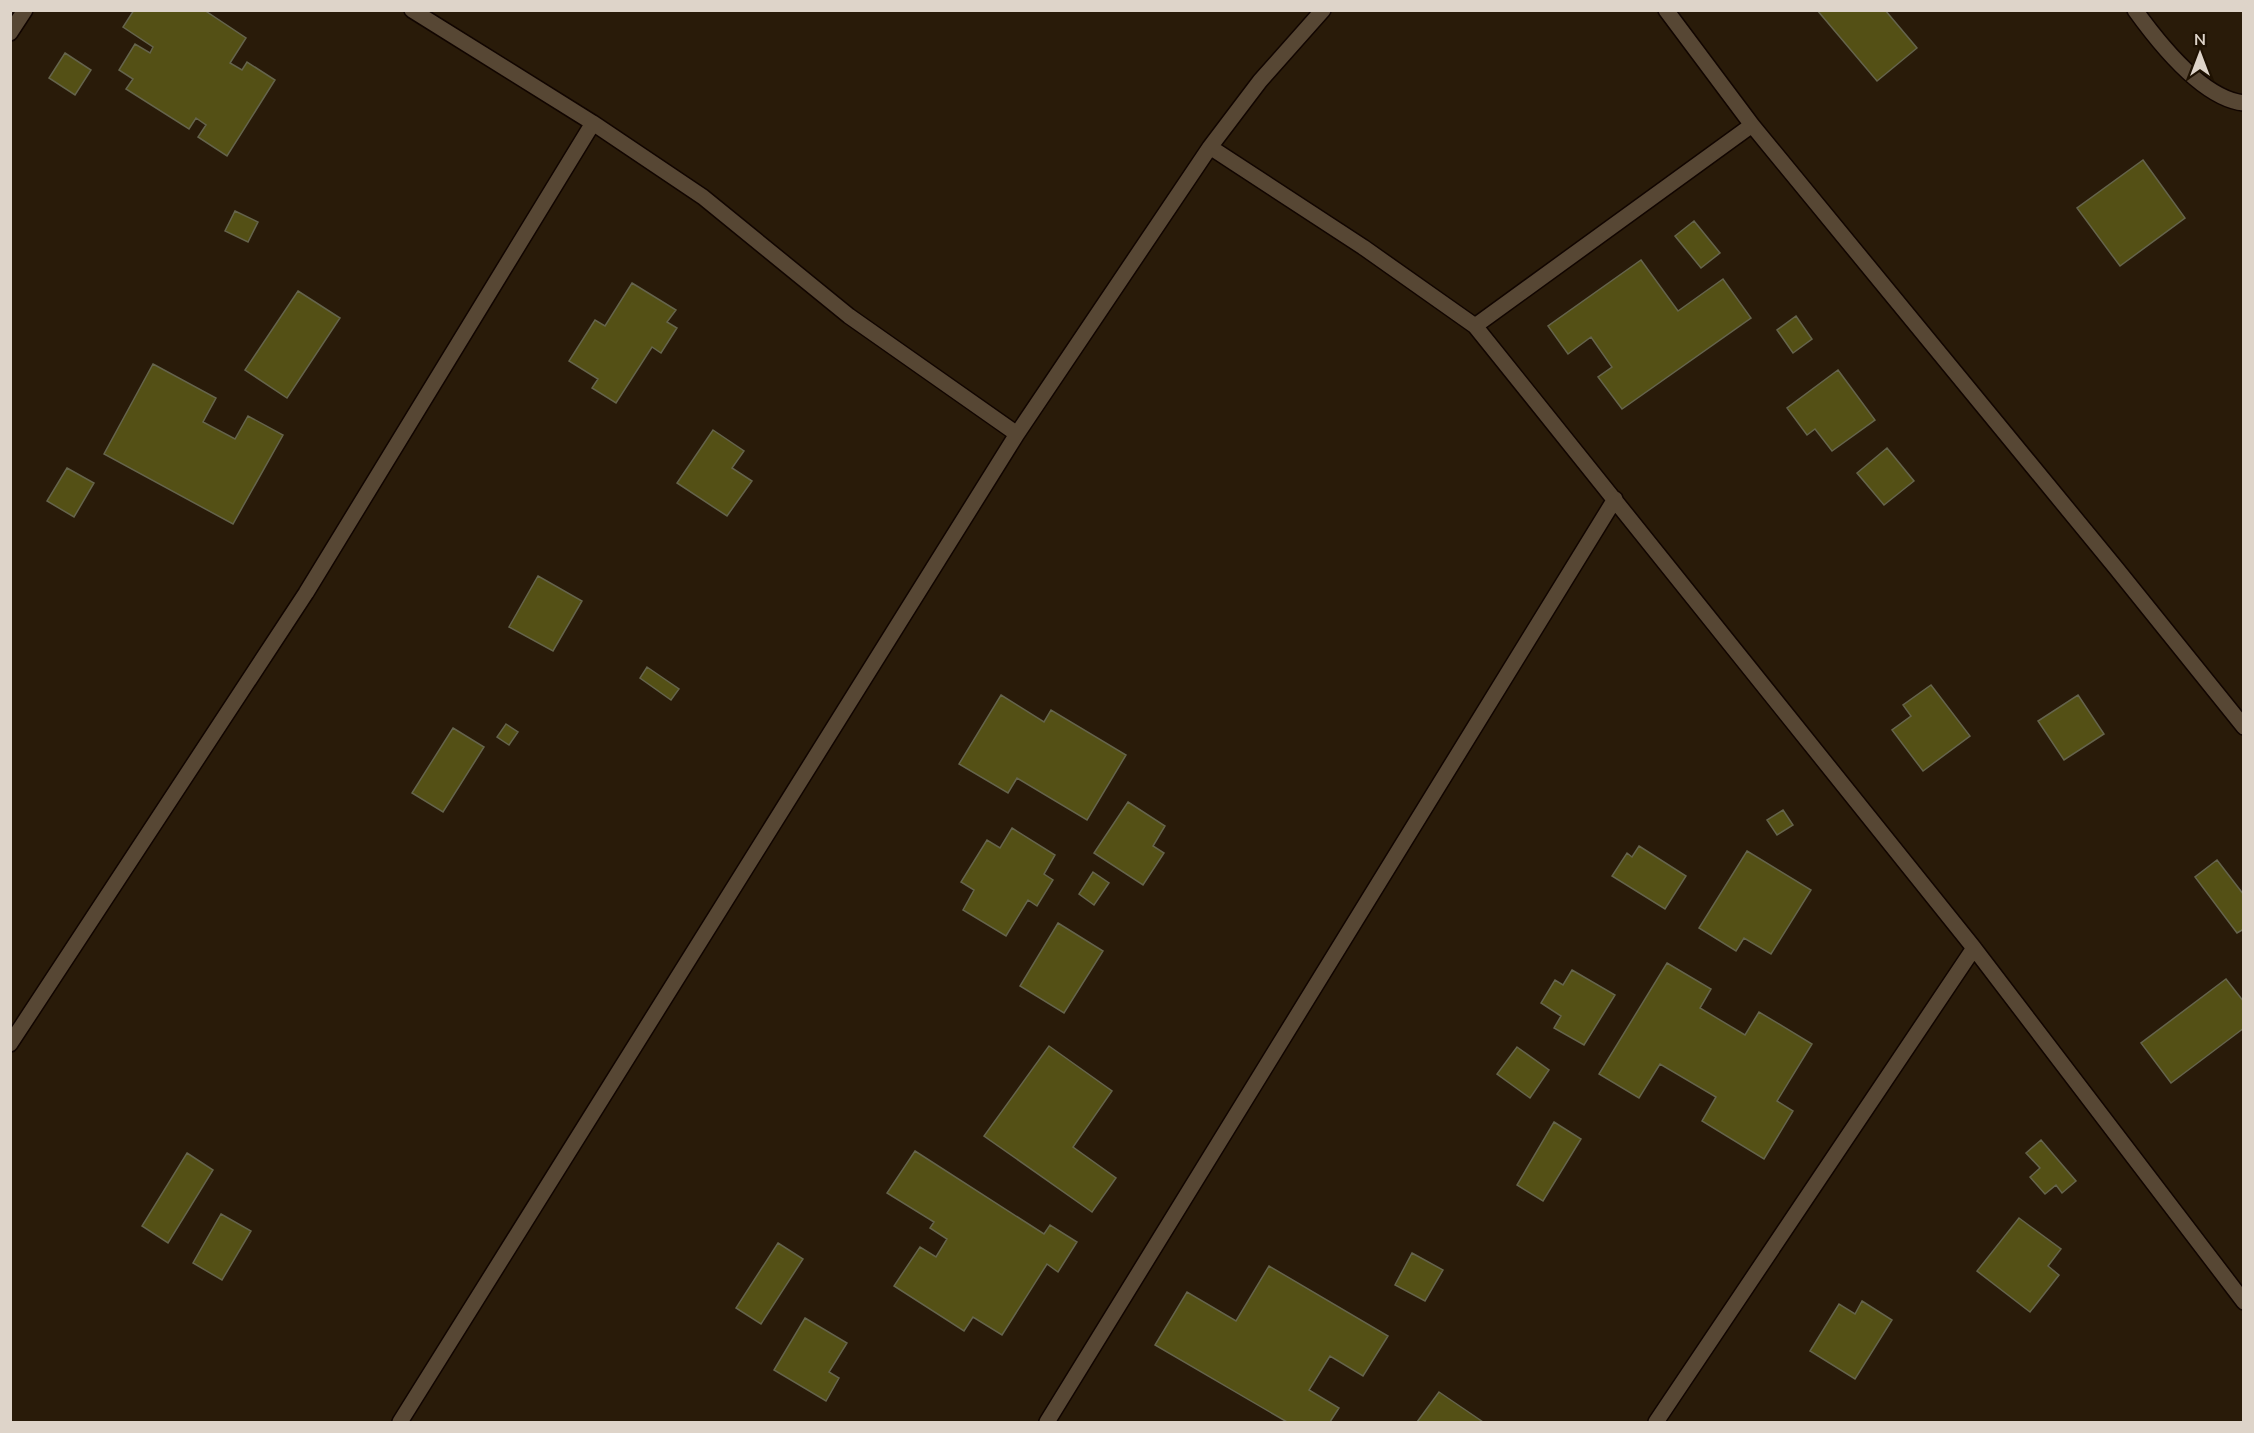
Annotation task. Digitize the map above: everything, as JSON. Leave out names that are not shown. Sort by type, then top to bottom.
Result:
[{"type":"street","points":[[10,33],[25,10]]},
{"type":"street","points":[[412,10],[593,123],[703,197],[849,316],[1017,434]]},
{"type":"street","points":[[1666,10],[1752,125],[2244,727]]},
{"type":"street","points":[[2135,10],[2156,39],[2201,85],[2244,103]]},
{"type":"street","points":[[400,1422],[1017,434],[1210,147],[1260,81],[1320,12]]},
{"type":"street","points":[[10,1044],[306,593],[593,123]]},
{"type":"street","points":[[1475,326],[1752,125]]},
{"type":"street","points":[[1210,147],[1364,247],[1475,326],[1974,948],[2244,1302]]},
{"type":"street","points":[[1047,1422],[1615,499]]},
{"type":"street","points":[[1656,1422],[1974,948]]},
{"type":"building","points":[[134,10],[204,10],[246,38],[230,63],[242,70],[247,62],[275,80],[227,156],[198,137],[206,125],[196,118],[189,129],[126,89],[133,79],[119,70],[135,44],[150,53],[153,47],[123,27]]},
{"type":"building","points":[[1817,10],[1885,10],[1917,48],[1877,81]]},
{"type":"building","points":[[65,53],[91,70],[75,95],[49,78]]},
{"type":"building","points":[[2143,160],[2185,218],[2120,266],[2077,208]]},
{"type":"building","points":[[235,211],[258,222],[248,242],[225,231]]},
{"type":"building","points":[[1694,221],[1720,253],[1701,268],[1675,236]]},
{"type":"building","points":[[1641,260],[1678,311],[1723,279],[1751,318],[1622,409],[1598,377],[1612,367],[1591,337],[1568,354],[1548,326]]},
{"type":"building","points":[[632,283],[676,310],[667,322],[677,328],[661,353],[652,347],[616,403],[592,388],[598,379],[569,361],[595,320],[605,326]]},
{"type":"building","points":[[298,291],[340,318],[287,398],[245,370]]},
{"type":"building","points":[[1796,316],[1812,339],[1793,353],[1777,330]]},
{"type":"building","points":[[153,364],[216,398],[203,422],[235,439],[248,416],[283,435],[233,524],[104,454]]},
{"type":"building","points":[[1838,370],[1875,420],[1832,451],[1815,429],[1807,435],[1787,408]]},
{"type":"building","points":[[713,430],[744,451],[732,468],[752,481],[727,516],[677,483]]},
{"type":"building","points":[[1887,448],[1914,481],[1884,505],[1857,473]]},
{"type":"building","points":[[67,468],[94,483],[74,517],[47,501]]},
{"type":"building","points":[[538,576],[582,601],[553,651],[509,627]]},
{"type":"building","points":[[647,667],[679,689],[671,700],[640,678]]},
{"type":"building","points":[[1931,685],[1970,736],[1923,771],[1892,730],[1911,716],[1903,705]]},
{"type":"building","points":[[1001,695],[1044,722],[1051,710],[1126,755],[1087,820],[1017,778],[1008,793],[959,764]]},
{"type":"building","points":[[2078,695],[2104,734],[2064,760],[2038,721]]},
{"type":"building","points":[[506,724],[518,732],[509,745],[497,737]]},
{"type":"building","points":[[453,728],[484,747],[443,812],[412,793]]},
{"type":"building","points":[[1128,802],[1165,826],[1153,846],[1164,853],[1143,885],[1094,853]]},
{"type":"building","points":[[1783,810],[1793,825],[1777,835],[1767,820]]},
{"type":"building","points":[[1012,828],[1055,855],[1044,874],[1053,880],[1037,906],[1028,900],[1006,936],[963,910],[974,890],[961,882],[987,840],[1000,848]]},
{"type":"building","points":[[1639,846],[1686,876],[1665,909],[1612,876],[1627,853],[1632,857]]},
{"type":"building","points":[[1747,851],[1811,890],[1771,954],[1744,938],[1736,951],[1699,928]]},
{"type":"building","points":[[2217,860],[2244,895],[2244,929],[2237,933],[2195,877]]},
{"type":"building","points":[[1093,872],[1109,883],[1094,905],[1079,894]]},
{"type":"building","points":[[1058,923],[1103,951],[1064,1013],[1020,986]]},
{"type":"building","points":[[1667,963],[1711,989],[1700,1008],[1745,1035],[1759,1012],[1812,1044],[1777,1101],[1793,1111],[1764,1159],[1702,1121],[1716,1097],[1660,1064],[1639,1098],[1599,1074]]},
{"type":"building","points":[[1572,970],[1615,995],[1584,1045],[1554,1028],[1561,1016],[1541,1003],[1555,980],[1563,985]]},
{"type":"building","points":[[2226,979],[2244,1002],[2244,1028],[2171,1083],[2141,1043]]},
{"type":"building","points":[[1049,1046],[1112,1091],[1073,1147],[1116,1178],[1092,1212],[984,1136]]},
{"type":"building","points":[[1517,1047],[1549,1070],[1530,1098],[1497,1074]]},
{"type":"building","points":[[1554,1122],[1581,1139],[1543,1201],[1517,1185]]},
{"type":"building","points":[[2041,1140],[2076,1181],[2062,1193],[2056,1185],[2045,1194],[2030,1177],[2040,1168],[2026,1153]]},
{"type":"building","points":[[915,1151],[1044,1234],[1050,1225],[1077,1242],[1058,1272],[1047,1264],[1002,1335],[973,1317],[964,1331],[894,1286],[920,1247],[936,1257],[947,1239],[930,1228],[934,1222],[887,1193]]},
{"type":"building","points":[[187,1153],[213,1170],[168,1243],[142,1226]]},
{"type":"building","points":[[221,1214],[251,1231],[222,1280],[193,1263]]},
{"type":"building","points":[[2019,1218],[2061,1249],[2048,1266],[2059,1275],[2030,1312],[1977,1271]]},
{"type":"building","points":[[778,1243],[803,1259],[761,1324],[736,1308]]},
{"type":"building","points":[[1412,1253],[1443,1270],[1425,1301],[1395,1285]]},
{"type":"building","points":[[1269,1266],[1388,1336],[1363,1376],[1330,1356],[1309,1390],[1339,1408],[1330,1422],[1287,1422],[1155,1345],[1187,1292],[1236,1321]]},
{"type":"building","points":[[1862,1301],[1892,1320],[1855,1379],[1810,1351],[1839,1304],[1855,1314]]},
{"type":"building","points":[[805,1318],[847,1343],[829,1372],[839,1378],[826,1401],[774,1370]]},
{"type":"building","points":[[1439,1392],[1483,1422],[1417,1422]]}]
